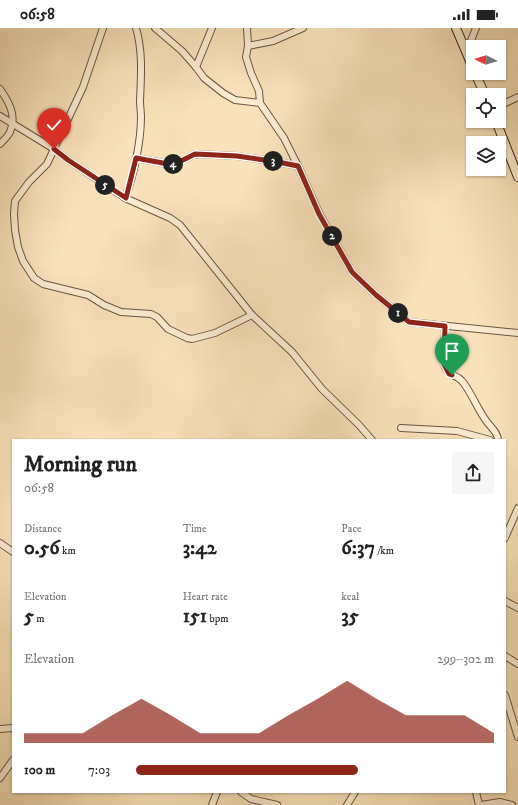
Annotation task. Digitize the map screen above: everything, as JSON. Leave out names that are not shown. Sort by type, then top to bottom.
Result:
[{"type":"street","points":[[102,28],[83,87],[47,164],[29,182],[15,201],[14,214],[18,247],[23,261],[34,278],[43,284],[88,295],[104,305],[121,312],[151,314],[157,317],[168,329],[187,338],[192,339],[216,333],[252,315]]},
{"type":"street","points":[[126,198],[136,158],[141,118],[140,103],[142,73],[140,46],[136,28]]},
{"type":"street","points":[[155,28],[182,51],[204,78],[223,93],[235,100],[260,103]]},
{"type":"street","points":[[196,67],[212,28]]},
{"type":"street","points":[[247,28],[248,46],[246,56],[248,65],[259,91],[260,103],[284,138],[319,214],[352,272],[376,295],[409,322],[518,333]]},
{"type":"street","points":[[248,46],[273,40],[303,28]]},
{"type":"street","points":[[456,28],[466,53]]},
{"type":"street","points":[[471,40],[476,28]]},
{"type":"street","points":[[0,89],[12,110],[10,133],[0,144]]},
{"type":"street","points":[[506,103],[518,97]]},
{"type":"street","points":[[0,116],[54,149],[68,160],[126,198],[170,218],[180,225],[252,315],[292,352],[322,390],[359,425],[371,439]]},
{"type":"street","points":[[499,128],[518,176]]},
{"type":"street","points":[[136,158],[172,164],[195,154],[237,156],[298,166]]},
{"type":"street","points":[[445,326],[444,364],[446,370],[449,374],[461,380],[481,414],[497,435],[498,439]]},
{"type":"street","points":[[401,428],[456,431],[486,439]]},
{"type":"street","points":[[507,530],[518,508]]},
{"type":"street","points":[[0,543],[12,551]]},
{"type":"street","points":[[506,602],[518,608]]},
{"type":"street","points":[[506,657],[518,664]]},
{"type":"street","points":[[506,698],[518,738]]},
{"type":"street","points":[[0,729],[12,728]]},
{"type":"street","points":[[0,778],[12,761]]},
{"type":"street","points":[[212,805],[217,793]]},
{"type":"street","points":[[242,793],[250,799],[277,805]]},
{"type":"street","points":[[347,805],[354,793]]},
{"type":"street","points":[[476,793],[480,805],[500,802],[512,805]]},
{"type":"route","points":[[54,149],[68,160],[126,198],[136,158],[172,164],[195,154],[237,156],[298,166],[319,214],[352,272],[376,295],[409,322],[445,326],[444,364],[446,370],[452,375]]}]
